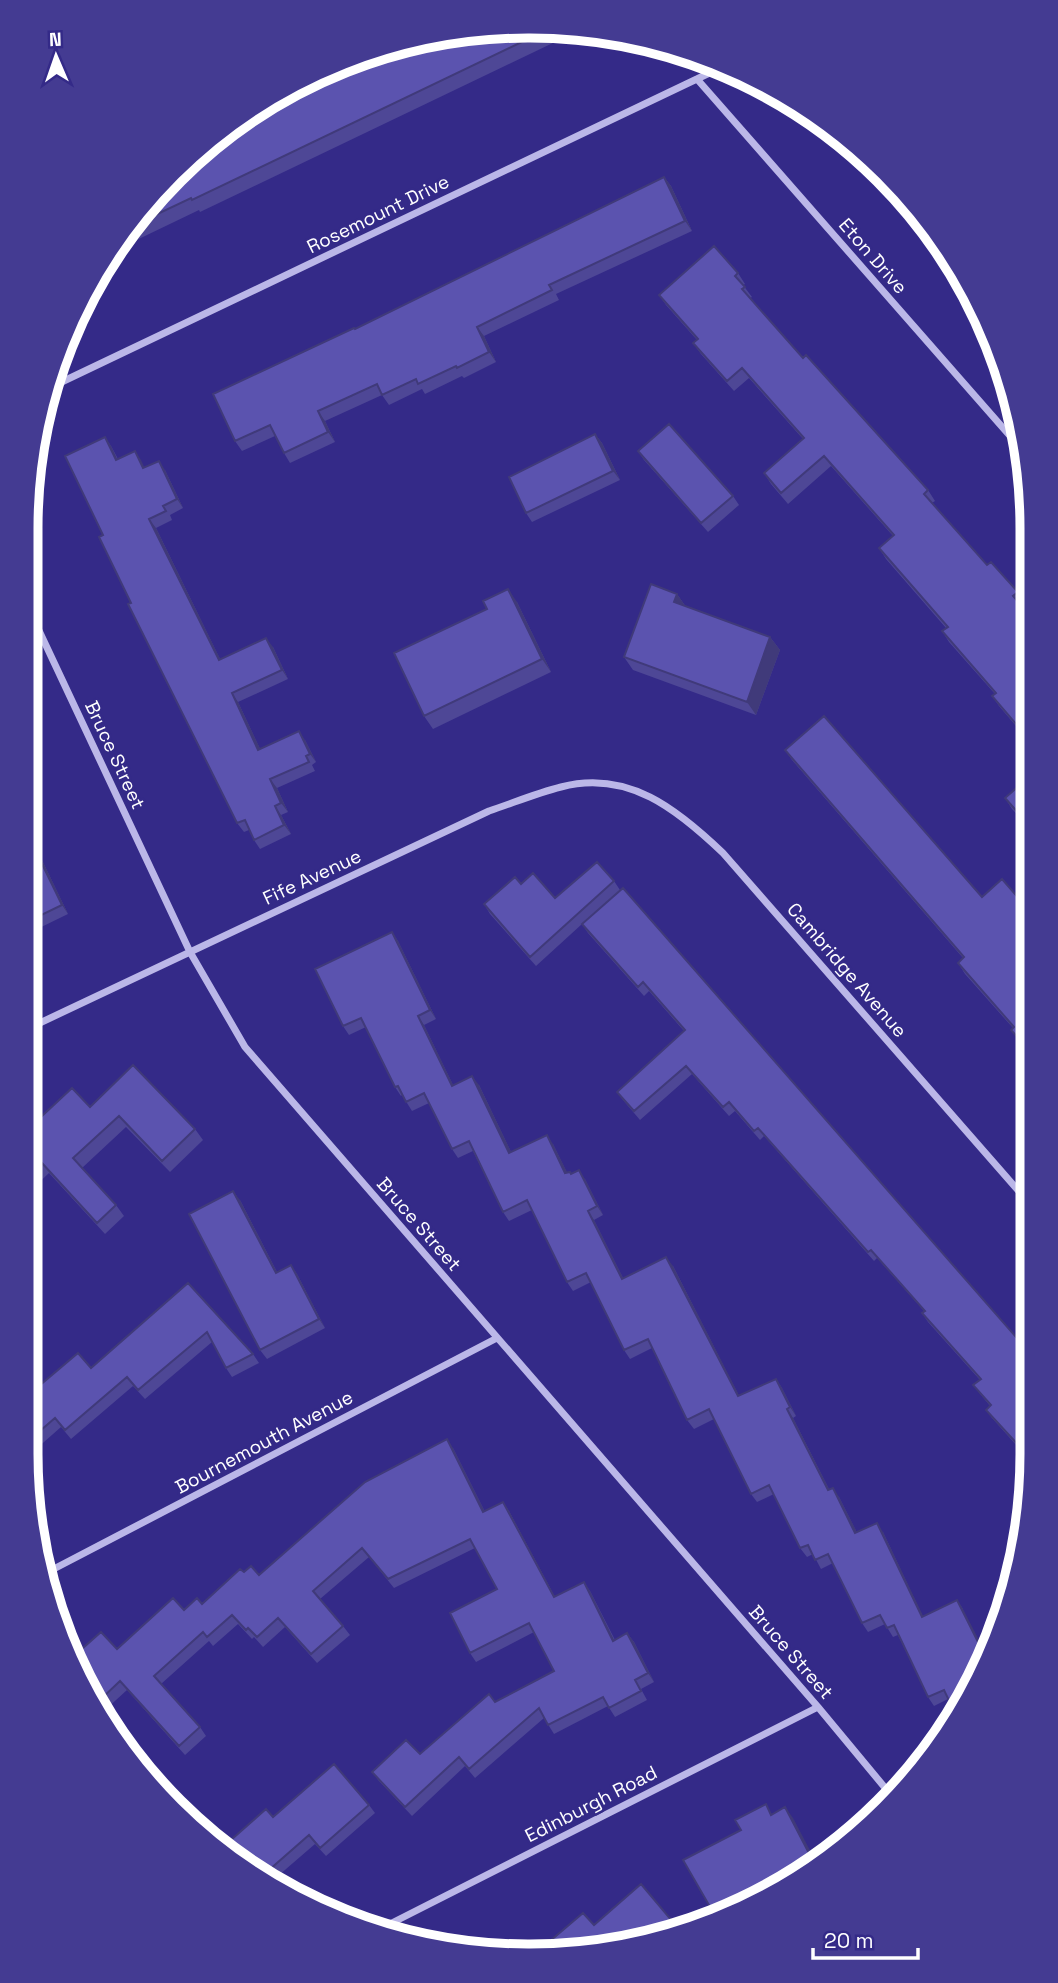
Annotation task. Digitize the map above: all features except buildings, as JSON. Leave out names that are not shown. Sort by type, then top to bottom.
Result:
[{"type":"street","name":"Rosemount Drive","points":[[61,382],[709,73]]},
{"type":"street","name":"Eton Drive","points":[[697,79],[1011,437]]},
{"type":"street","name":"Bruce Street","points":[[38,628],[190,952],[245,1046],[886,1790]]},
{"type":"street","name":"Fife Avenue","points":[[38,1024],[489,811],[564,786],[594,782],[619,785]]},
{"type":"street","name":"Cambridge Avenue","points":[[619,785],[643,791],[664,802],[695,826],[723,853],[1020,1192]]},
{"type":"street","name":"Bournemouth Avenue","points":[[52,1570],[497,1338]]},
{"type":"street","name":"Edinburgh Road","points":[[390,1924],[818,1707]]}]
